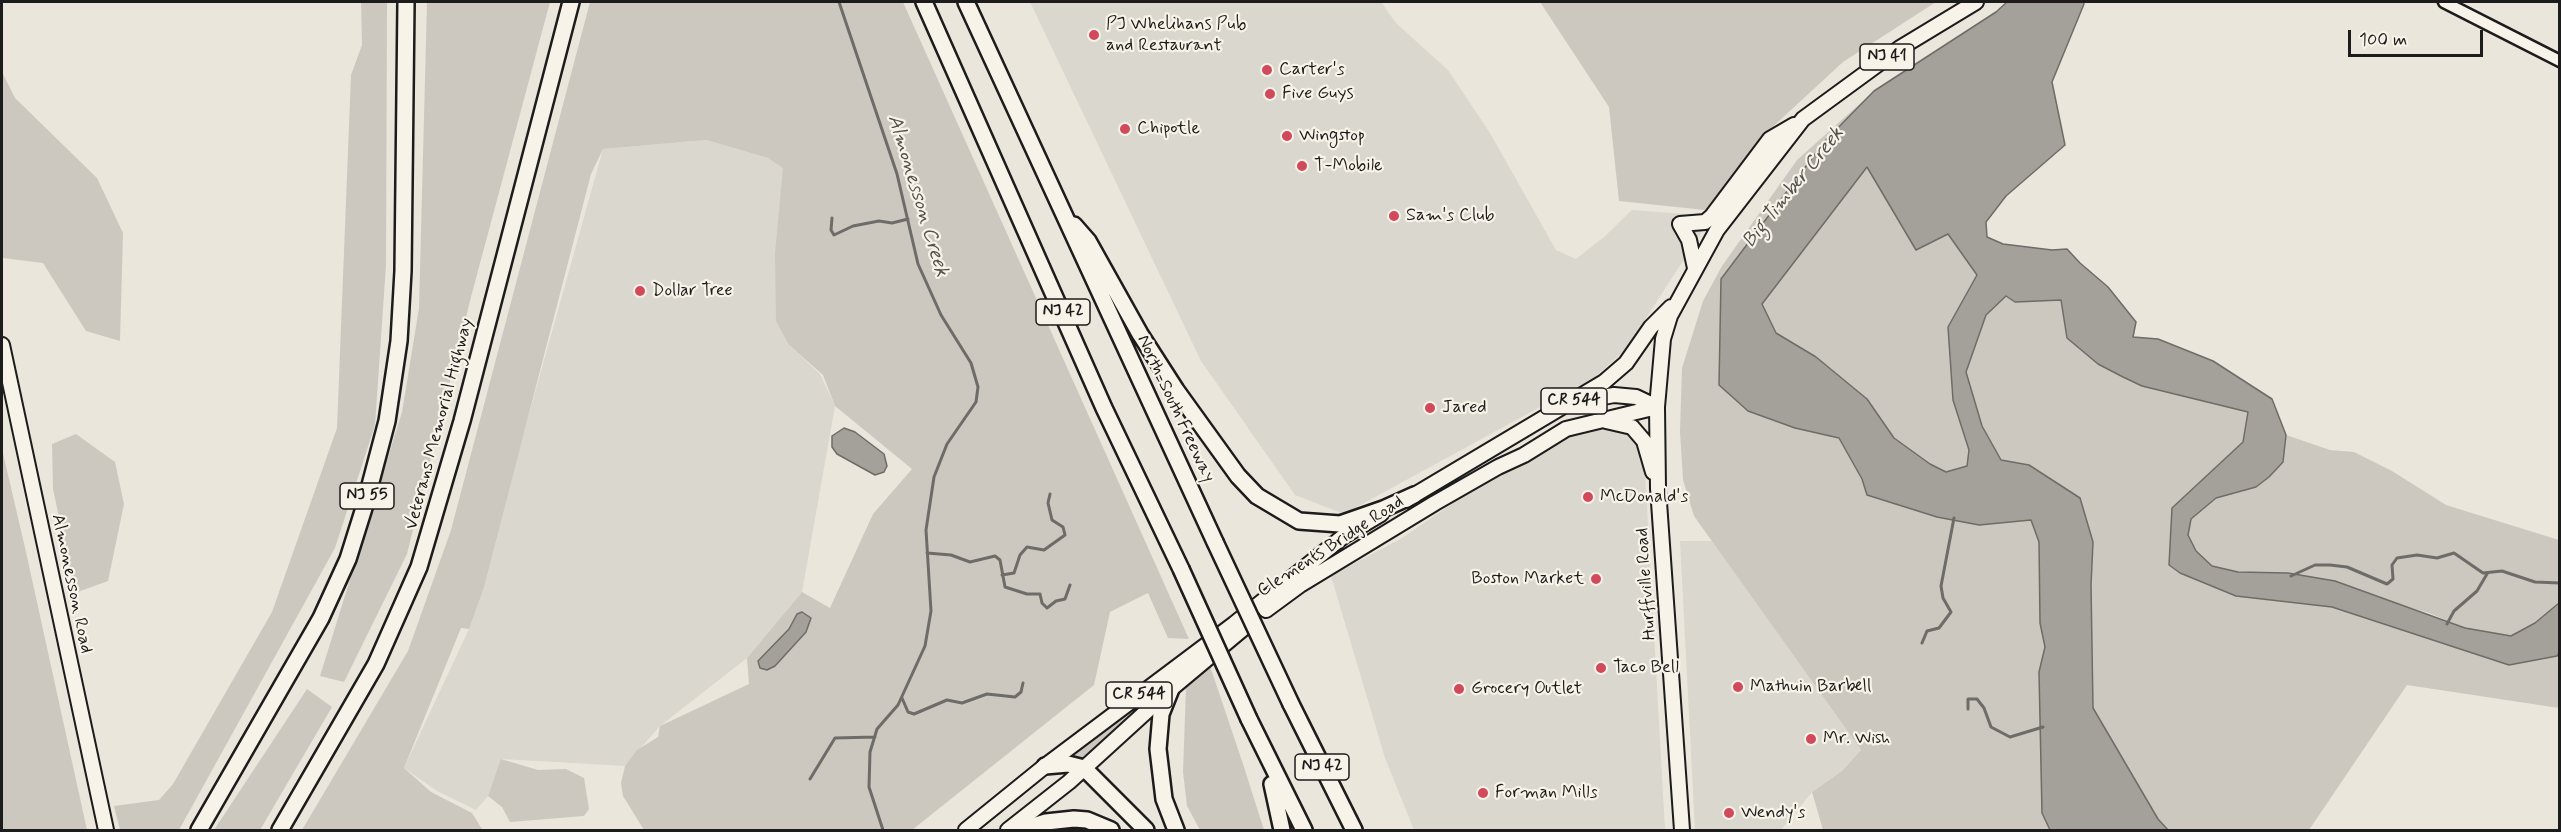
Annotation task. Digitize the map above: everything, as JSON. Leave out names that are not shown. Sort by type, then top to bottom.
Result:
[{"type":"highway","name":"NJ 55","points":[[199,831],[321,618],[348,559],[387,421],[399,341],[403,271],[406,2]]},
{"type":"highway","name":"Veterans Memorial Highway","points":[[280,831],[376,664],[419,567],[462,421],[571,2]]},
{"type":"highway","name":"NJ 42","points":[[924,2],[1104,408],[1249,719],[1304,831]]},
{"type":"highway","name":"North-South Freeway","points":[[966,2],[1215,542],[1354,831]]},
{"type":"highway","points":[[1062,211],[1088,241],[1140,334],[1176,390],[1238,476],[1257,496],[1299,521],[1340,524],[1414,495]]},
{"type":"highway","points":[[1171,689],[1161,714],[1158,749],[1164,799],[1176,831]]},
{"type":"highway","points":[[1249,719],[1275,790],[1282,831]]},
{"type":"highway","points":[[1045,766],[1068,764],[1084,768],[1146,831]]},
{"type":"highway","points":[[1021,831],[1046,822],[1074,819],[1087,820],[1112,831]]},
{"type":"main road","name":"Clements Bridge Road","points":[[1657,407],[1663,339],[1675,304],[1717,230],[1803,119],[1900,48],[1976,2]]},
{"type":"main road","points":[[1695,268],[1689,240],[1680,224],[1705,222],[1712,216],[1770,139],[1803,119]]},
{"type":"main road","name":"Clements Bridge Road","points":[[970,828],[1045,766],[1234,624],[1344,536],[1604,382],[1626,363],[1651,327],[1675,304]]},
{"type":"main road","name":"Almonesson Road","points":[[2,345],[106,831]]},
{"type":"main road","name":"Clements Bridge Road","points":[[1565,406],[1593,397],[1614,395],[1636,397],[1657,407]]},
{"type":"main road","name":"Clements Bridge Road","points":[[1008,831],[1084,768],[1171,689],[1300,585],[1449,494],[1524,455],[1566,429],[1657,407]]},
{"type":"main road","name":"Hurffville Road","points":[[1657,407],[1658,488],[1682,831]]},
{"type":"main road","points":[[1598,420],[1620,423],[1632,428],[1638,434],[1644,441],[1658,488]]},
{"type":"street","points":[[2444,2],[2559,61]]},
{"type":"shaded area","points":[[361,2],[387,2],[386,265],[375,425],[335,548],[179,830],[120,830],[114,806],[159,800],[173,784],[272,612],[337,428],[351,75],[362,45]]},
{"type":"shaded area","points":[[427,2],[550,2],[471,297],[407,554],[344,682],[320,676],[402,412],[419,308]]},
{"type":"shaded area","points":[[590,2],[903,2],[1189,639],[1168,638],[1148,593],[1110,612],[1094,685],[912,830],[644,830],[623,796],[621,783],[625,766],[637,750],[658,737],[660,726],[749,684],[747,658],[802,592],[830,608],[873,514],[912,469],[835,406],[823,375],[789,345],[776,321],[775,253],[783,168],[768,158],[706,140],[603,149],[591,174],[484,587],[469,629],[461,628],[404,768],[431,792],[472,813],[482,829],[302,830],[408,651],[451,530]]},
{"type":"shaded area","points":[[1030,2],[1381,2],[1396,23],[1448,70],[1490,133],[1556,250],[1576,259],[1604,237],[1632,210],[1712,216],[1626,349],[1595,377],[1344,514],[1295,495],[1201,361]]},
{"type":"shaded area","points":[[1540,2],[1936,2],[1843,62],[1766,133],[1705,210],[1619,201],[1609,107]]},
{"type":"shaded area","points":[[2,72],[15,98],[97,178],[123,233],[120,341],[86,331],[43,263],[3,258]]},
{"type":"shaded area","points":[[1874,91],[1825,141],[1721,279],[1748,411],[1795,428],[1839,438],[1862,479],[1867,495],[1937,517],[1978,525],[2031,519],[2039,542],[2040,623],[2045,647],[2039,672],[2042,813],[2050,830],[1823,830],[1812,792],[1842,771],[1861,750],[1694,516],[1683,480],[1680,432],[1682,368],[1703,301],[1722,266],[1797,160]]},
{"type":"shaded area","points":[[706,140],[768,158],[784,168],[789,345],[820,374],[835,406],[802,592],[747,658],[660,726],[625,766],[502,759],[488,796],[476,810],[437,791],[404,768],[469,629],[603,149]]},
{"type":"shaded area","points":[[1867,166],[1916,250],[1948,234],[1977,275],[1967,293],[1953,400],[1969,450],[1968,466],[1946,472],[1930,464],[1894,438],[1867,399],[1816,357],[1776,333],[1762,304]]},
{"type":"shaded area","points":[[2007,296],[2016,302],[2062,300],[2158,389],[2248,412],[2243,442],[2172,508],[2169,566],[2180,573],[2236,596],[2332,607],[2509,665],[2559,653],[2559,708],[2407,685],[2309,830],[2168,830],[2158,819],[2093,708],[2091,585],[2093,543],[2029,465],[2001,460],[1982,426],[1966,372],[1986,315]]},
{"type":"shaded area","points":[[1621,426],[1638,439],[1644,454],[1665,830],[1414,830],[1385,758],[1331,576],[1402,538],[1469,492],[1574,434],[1600,427]]},
{"type":"shaded area","points":[[76,434],[115,462],[124,504],[108,581],[75,593],[53,489],[52,444]]},
{"type":"shaded area","points":[[2286,435],[2330,450],[2354,452],[2392,471],[2446,505],[2559,540],[2559,603],[2535,623],[2511,636],[2465,628],[2429,613],[2288,573],[2238,572],[2212,566],[2196,551],[2188,535],[2191,519],[2216,498],[2256,487],[2269,477],[2283,462]]},
{"type":"shaded area","points":[[2,449],[26,552],[87,830],[2,830]]},
{"type":"shaded area","points":[[1680,541],[1712,541],[1861,750],[1842,771],[1812,792],[1781,830],[1695,830]]},
{"type":"shaded area","points":[[1210,666],[1264,830],[1200,830],[1187,806],[1183,772],[1186,687]]},
{"type":"shaded area","points":[[307,689],[332,707],[260,830],[214,830]]},
{"type":"shaded area","points":[[1151,696],[1085,759],[1070,755],[1090,738]]},
{"type":"shaded area","points":[[501,759],[538,770],[566,769],[584,778],[589,809],[584,816],[510,822],[502,807],[488,796]]},
{"type":"water","name":"Big Timber Creek","points":[[2007,2],[2083,2],[2084,4],[2052,82],[2065,145],[2006,196],[1986,222],[1987,237],[2003,244],[2052,250],[2067,249],[2108,287],[2136,322],[2133,337],[2158,339],[2213,361],[2272,399],[2286,435],[2283,462],[2269,477],[2256,487],[2216,498],[2191,519],[2188,535],[2196,551],[2212,566],[2238,572],[2288,573],[2335,581],[2465,628],[2511,636],[2535,623],[2559,603],[2559,653],[2557,656],[2509,665],[2332,607],[2236,596],[2180,573],[2169,565],[2172,508],[2243,442],[2248,412],[2142,386],[2123,377],[2098,364],[2067,338],[2061,300],[2015,302],[2006,296],[1986,315],[1966,372],[1982,426],[2001,460],[2029,465],[2080,498],[2093,542],[2091,585],[2093,708],[2158,819],[2168,830],[2050,830],[2042,813],[2039,672],[2045,647],[2040,623],[2039,542],[2031,520],[1979,525],[1937,517],[1867,495],[1862,479],[1839,438],[1795,428],[1748,411],[1719,385],[1721,279],[1825,141],[1874,91],[1996,12]],"holes":[[[1867,167],[1916,250],[1948,234],[1977,275],[1948,327],[1953,400],[1969,450],[1967,466],[1946,472],[1930,464],[1894,438],[1867,399],[1816,357],[1776,333],[1762,304]]]},
{"type":"water","points":[[844,428],[855,432],[884,454],[887,466],[884,472],[875,475],[837,454],[832,447],[832,436]]},
{"type":"water","points":[[802,612],[811,618],[806,632],[775,666],[767,670],[760,668],[758,661],[789,629],[797,614]]},
{"type":"waterway","name":"Almonesson Creek","points":[[839,2],[897,174],[918,264],[941,315],[971,363],[978,387],[976,402],[947,444],[934,477],[926,530],[931,611],[925,646],[898,705],[877,729],[870,752],[869,787],[883,830]]},
{"type":"waterway","points":[[832,218],[831,230],[834,235],[853,226],[879,221],[892,223],[908,219]]},
{"type":"waterway","points":[[1002,575],[1014,573],[1020,555],[1027,547],[1044,550],[1065,535],[1063,527],[1052,520],[1048,503],[1050,494]]},
{"type":"waterway","points":[[1922,643],[1927,631],[1939,628],[1951,612],[1943,598],[1941,586],[1954,518]]},
{"type":"waterway","points":[[927,553],[951,555],[970,562],[995,556],[1000,560],[1005,587],[1027,594],[1040,594],[1042,603],[1047,608],[1056,601],[1065,599],[1070,585]]},
{"type":"waterway","points":[[2291,576],[2315,565],[2330,565],[2347,567],[2387,584],[2393,579],[2392,565],[2397,558],[2417,555],[2437,558],[2454,553],[2483,573],[2502,571],[2535,582],[2560,583]]},
{"type":"waterway","points":[[2447,624],[2454,611],[2477,591],[2487,574]]},
{"type":"waterway","points":[[902,698],[908,712],[914,714],[947,700],[962,703],[987,694],[1015,697],[1021,692],[1023,683]]},
{"type":"waterway","points":[[1968,709],[1968,699],[1977,699],[1984,708],[1991,727],[2010,737],[2043,727]]},
{"type":"waterway","points":[[810,779],[835,738],[875,737]]},
{"type":"place","name":"PJ Whelihans Pub and Restaurant","points":[[1094,35]]},
{"type":"place","name":"Carter's","points":[[1267,70]]},
{"type":"place","name":"Five Guys","points":[[1270,94]]},
{"type":"place","name":"Chipotle","points":[[1125,129]]},
{"type":"place","name":"Wingstop","points":[[1287,136]]},
{"type":"place","name":"T-Mobile","points":[[1302,166]]},
{"type":"place","name":"Sam's Club","points":[[1394,216]]},
{"type":"place","name":"Dollar Tree","points":[[640,291]]},
{"type":"place","name":"Jared","points":[[1430,408]]},
{"type":"place","name":"McDonald's","points":[[1588,497]]},
{"type":"place","name":"Boston Market","points":[[1596,579]]},
{"type":"place","name":"Taco Bell","points":[[1601,668]]},
{"type":"place","name":"Mathuin Barbell","points":[[1738,687]]},
{"type":"place","name":"Grocery Outlet","points":[[1459,689]]},
{"type":"place","name":"Mr. Wish","points":[[1811,739]]},
{"type":"place","name":"Forman Mills","points":[[1483,793]]},
{"type":"place","name":"Wendy's","points":[[1729,813]]}]
